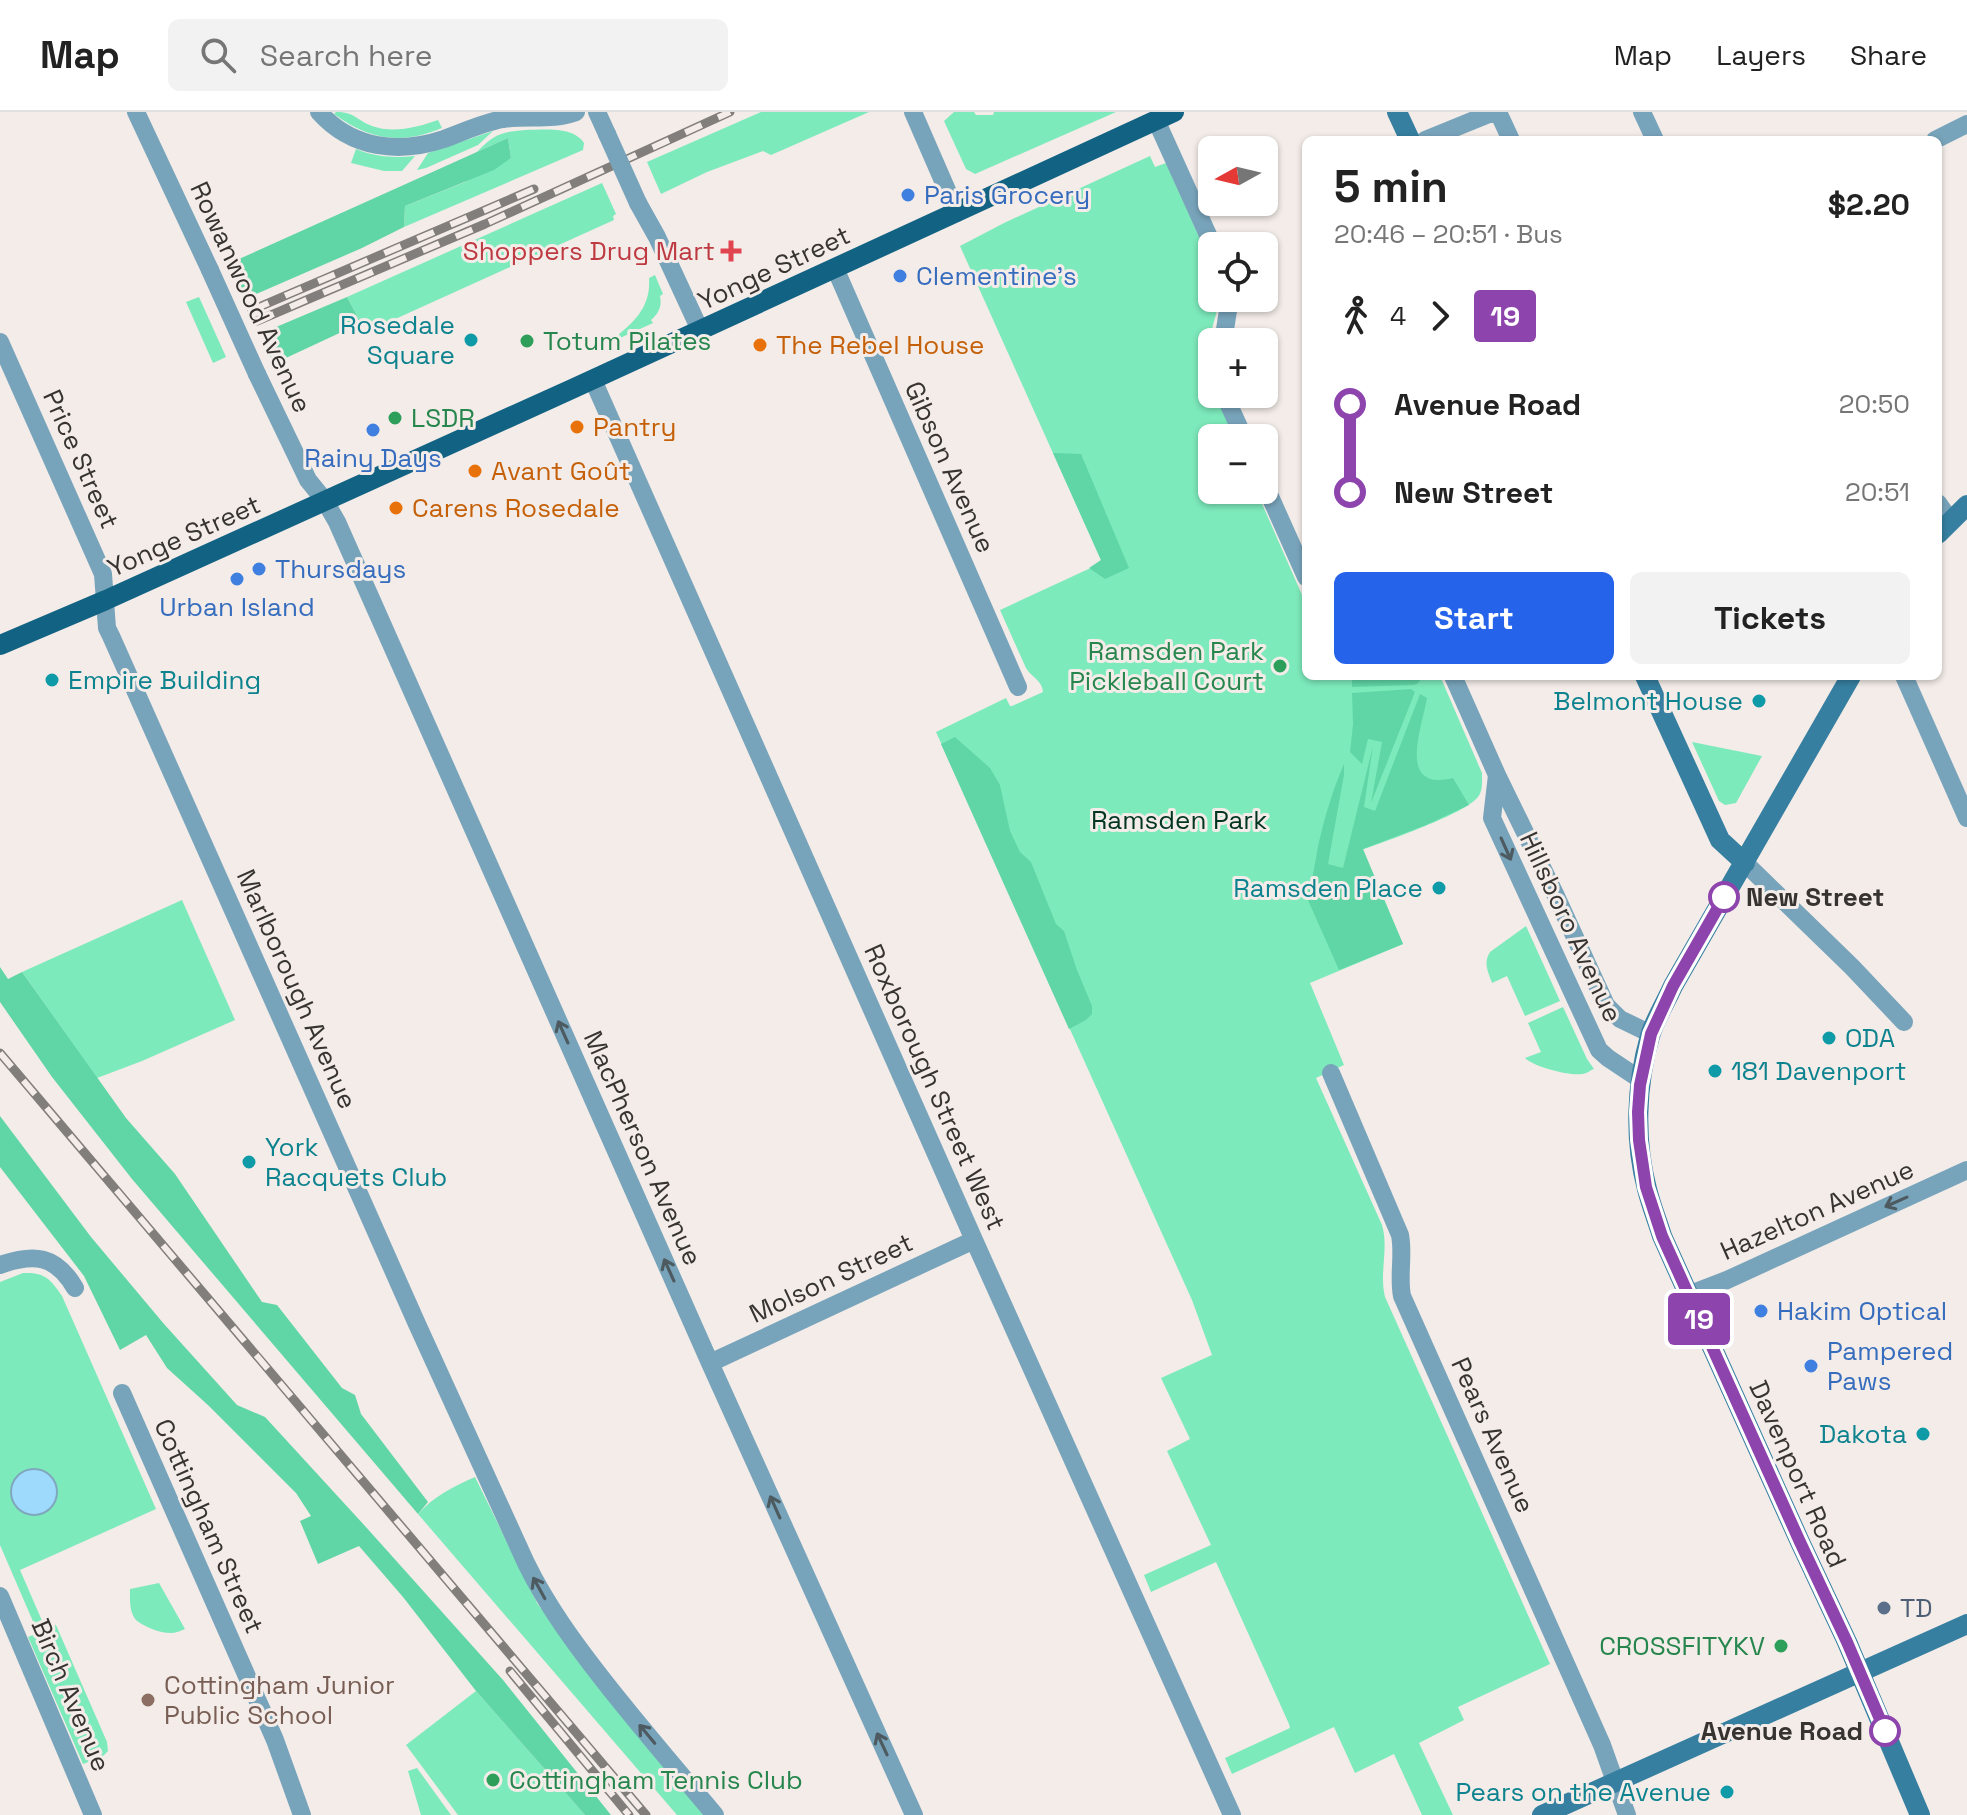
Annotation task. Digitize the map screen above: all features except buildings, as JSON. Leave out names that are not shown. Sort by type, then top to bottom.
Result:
[{"type":"main road","points":[[1397,112],[1408,136]]},
{"type":"main road","name":"Yonge Street","points":[[0,645],[593,380],[1165,116]]},
{"type":"main road","points":[[1942,519],[1967,505]]},
{"type":"main road","points":[[1647,680],[1720,840],[1745,863]]},
{"type":"main road","name":"Davenport Road","points":[[1849,680],[1673,986],[1651,1034],[1641,1080],[1639,1140],[1646,1187],[1662,1236],[1860,1672],[1920,1815]]},
{"type":"main road","points":[[1542,1815],[1967,1624]]},
{"type":"street","name":"Rowanwood Avenue","points":[[136,112],[308,480],[325,501]]},
{"type":"street","points":[[319,112],[348,136],[367,144],[399,148],[443,139],[509,118],[564,116],[576,112]]},
{"type":"street","points":[[597,112],[700,330]]},
{"type":"street","points":[[913,112],[957,213]]},
{"type":"street","points":[[1435,136],[1496,112],[1509,136]]},
{"type":"street","points":[[1642,112],[1653,136]]},
{"type":"street","points":[[1165,116],[1208,232]]},
{"type":"street","points":[[1942,136],[1967,124]]},
{"type":"street","name":"Gibson Avenue","points":[[835,268],[1018,687]]},
{"type":"street","name":"Price Street","points":[[0,342],[103,574],[106,600]]},
{"type":"street","name":"Roxborough Street West","points":[[593,380],[1232,1815]]},
{"type":"street","name":"MacPherson Avenue","points":[[325,501],[914,1815]]},
{"type":"street","points":[[1273,504],[1302,568]]},
{"type":"street","name":"Marlborough Avenue","points":[[106,600],[107,628],[540,1592],[582,1653],[715,1815]]},
{"type":"street","name":"Hillsboro Avenue","points":[[1455,680],[1606,1005],[1620,1019],[1651,1034]]},
{"type":"street","points":[[1906,680],[1967,818]]},
{"type":"street","name":"Hillsboro Avenue","points":[[1497,775],[1492,818],[1599,1050],[1641,1080]]},
{"type":"street","points":[[1745,863],[1904,1022]]},
{"type":"street","name":"Pears Avenue","points":[[1331,1073],[1400,1235],[1402,1296],[1602,1745],[1627,1815]]},
{"type":"street","name":"Hazelton Avenue","points":[[1688,1295],[1967,1170]]},
{"type":"street","name":"Molson Street","points":[[710,1363],[974,1240]]},
{"type":"street","points":[[0,1265],[34,1257],[46,1260],[58,1265],[75,1288]]},
{"type":"street","name":"Cottingham Street","points":[[122,1393],[275,1740],[302,1815]]},
{"type":"street","name":"Birch Avenue","points":[[0,1596],[93,1815]]},
{"type":"green space","points":[[761,112],[869,112],[771,155],[763,151],[707,172],[661,194],[647,162]]},
{"type":"green space","points":[[954,112],[993,115],[994,112],[1116,112],[975,174],[966,169],[944,121]]},
{"type":"green space","points":[[334,114],[352,115],[380,128],[405,129],[438,120],[442,128],[413,137],[386,137],[360,130]]},
{"type":"green space","points":[[525,130],[566,131],[584,143],[583,150],[404,227],[405,206],[465,182],[511,158],[508,138],[477,152],[498,135]]},
{"type":"green space","points":[[493,131],[478,145],[417,170],[428,153]]},
{"type":"green space","points":[[508,138],[511,158],[494,170],[405,206],[404,227],[362,248],[247,298],[228,264]]},
{"type":"green space","points":[[356,149],[385,156],[415,156],[402,171],[384,171],[351,163]]},
{"type":"green space","name":"Ramsden Park","points":[[1150,156],[1155,167],[1166,163],[1198,235],[1198,312],[1216,312],[1212,328],[1198,328],[1198,408],[1222,408],[1228,424],[1198,424],[1198,504],[1262,504],[1302,595],[1302,680],[1442,680],[1482,773],[1481,792],[1470,804],[1362,850],[1403,944],[1310,983],[1344,1065],[1316,1078],[1382,1225],[1385,1297],[1550,1664],[1458,1707],[1464,1720],[1419,1743],[1453,1815],[1422,1815],[1394,1754],[1355,1773],[1334,1727],[1232,1774],[1225,1758],[1290,1728],[1289,1724],[1216,1562],[1151,1592],[1144,1575],[1211,1545],[1167,1451],[1190,1439],[1161,1378],[1212,1355],[1192,1300],[936,732],[1006,698],[1012,706],[1043,692],[1041,685],[1026,668],[1000,610],[1095,566],[1101,560],[960,246]]},
{"type":"green space","points":[[602,183],[616,214],[614,220],[371,330],[361,323],[347,297]]},
{"type":"green space","points":[[655,275],[663,294],[659,309],[651,320],[653,323],[620,338],[619,334],[642,310],[648,295],[649,278]]},
{"type":"green space","points":[[199,297],[226,357],[213,363],[186,302]]},
{"type":"green space","points":[[347,297],[361,323],[273,364],[262,333]]},
{"type":"green space","points":[[1053,453],[1081,454],[1129,568],[1105,579],[1089,568],[1101,560]]},
{"type":"green space","points":[[1352,680],[1420,680],[1413,685],[1352,687]]},
{"type":"green space","points":[[1411,689],[1415,692],[1371,803],[1382,742],[1368,739],[1362,764],[1350,752],[1352,693]]},
{"type":"green space","points":[[1420,694],[1427,698],[1418,740],[1418,767],[1424,776],[1435,780],[1453,778],[1469,805],[1363,849],[1403,944],[1339,970],[1307,898],[1327,812],[1344,764],[1328,864],[1343,868],[1373,746],[1364,807],[1375,811]]},
{"type":"green space","points":[[955,737],[990,768],[1000,785],[1010,831],[1020,852],[1031,862],[1056,924],[1064,931],[1092,1006],[1092,1014],[1086,1020],[1069,1029],[941,744]]},
{"type":"green space","points":[[1692,742],[1762,756],[1736,803],[1725,805],[1719,801]]},
{"type":"green space","points":[[182,900],[235,1020],[97,1078],[22,972]]},
{"type":"green space","points":[[1526,926],[1560,1001],[1525,1016],[1507,976],[1492,983],[1487,963],[1490,952]]},
{"type":"green space","points":[[0,967],[8,979],[22,972],[126,1118],[175,1174],[262,1302],[277,1305],[342,1388],[355,1395],[361,1414],[428,1502],[418,1514],[132,1179],[52,1077],[0,1002]]},
{"type":"green space","points":[[1563,1007],[1594,1069],[1585,1073],[1569,1074],[1552,1070],[1525,1058],[1541,1052],[1528,1023]]},
{"type":"green space","points":[[0,1116],[91,1237],[164,1324],[237,1405],[265,1417],[365,1526],[503,1680],[611,1815],[585,1815],[476,1691],[359,1546],[318,1564],[300,1521],[311,1516],[296,1493],[167,1368],[146,1335],[120,1350],[84,1276],[0,1167]]},
{"type":"green space","points":[[23,1273],[46,1277],[62,1296],[156,1509],[20,1570],[43,1623],[35,1626],[0,1545],[0,1282]]},
{"type":"green space","points":[[475,1477],[537,1603],[586,1669],[707,1815],[677,1815],[418,1514],[444,1492]]},
{"type":"green space","points":[[159,1583],[185,1629],[173,1633],[159,1631],[134,1617],[130,1589]]},
{"type":"green space","points":[[56,1625],[107,1742],[108,1751],[103,1756],[83,1764],[28,1637]]},
{"type":"green space","name":"Cottingham Tennis Club","points":[[476,1691],[585,1815],[458,1815],[406,1745]]},
{"type":"green space","points":[[417,1768],[451,1815],[421,1815],[408,1771]]},
{"type":"water","points":[[34,1469],[50,1476],[57,1492],[50,1508],[34,1515],[18,1508],[11,1492],[18,1476]]},
{"type":"railway","points":[[257,321],[485,224],[730,112]]},
{"type":"railway","points":[[252,310],[534,189]]},
{"type":"railway","points":[[0,1053],[646,1815]]},
{"type":"railway","points":[[510,1671],[629,1815]]},
{"type":"bus line","name":"19","points":[[1724,897],[1673,986],[1651,1034],[1640,1085],[1638,1112],[1646,1187],[1662,1236],[1885,1731]]},
{"type":"place","name":"Paris Grocery","points":[[908,195]]},
{"type":"place","name":"Shoppers Drug Mart","points":[[731,251]]},
{"type":"place","name":"Clementine's","points":[[900,276]]},
{"type":"place","name":"Rosedale Square","points":[[471,340]]},
{"type":"place","name":"Totum Pilates","points":[[527,341]]},
{"type":"place","name":"The Rebel House","points":[[760,345]]},
{"type":"place","name":"LSDR","points":[[395,418]]},
{"type":"place","name":"Pantry","points":[[577,427]]},
{"type":"place","name":"Rainy Days","points":[[373,430]]},
{"type":"place","name":"Avant Goût","points":[[475,471]]},
{"type":"place","name":"Carens Rosedale","points":[[396,508]]},
{"type":"place","name":"Thursdays","points":[[259,569]]},
{"type":"place","name":"Urban Island","points":[[237,579]]},
{"type":"place","name":"Ramsden Park Pickleball Court","points":[[1280,666]]},
{"type":"place","name":"Empire Building","points":[[52,680]]},
{"type":"place","name":"Belmont House","points":[[1759,701]]},
{"type":"place","name":"Ramsden Place","points":[[1439,888]]},
{"type":"place","name":"New Street","points":[[1724,897]]},
{"type":"place","name":"ODA","points":[[1829,1038]]},
{"type":"place","name":"181 Davenport","points":[[1715,1071]]},
{"type":"place","name":"York Racquets Club","points":[[249,1162]]},
{"type":"place","name":"Hakim Optical","points":[[1761,1311]]},
{"type":"place","name":"Pampered Paws","points":[[1811,1366]]},
{"type":"place","name":"Dakota","points":[[1923,1434]]},
{"type":"place","name":"TD","points":[[1884,1608]]},
{"type":"place","name":"CROSSFITYKV","points":[[1781,1646]]},
{"type":"place","name":"Cottingham Junior Public School","points":[[148,1700]]},
{"type":"place","name":"Avenue Road","points":[[1885,1731]]},
{"type":"place","name":"Cottingham Tennis Club","points":[[493,1780]]},
{"type":"place","name":"Pears on the Avenue","points":[[1727,1792]]}]
